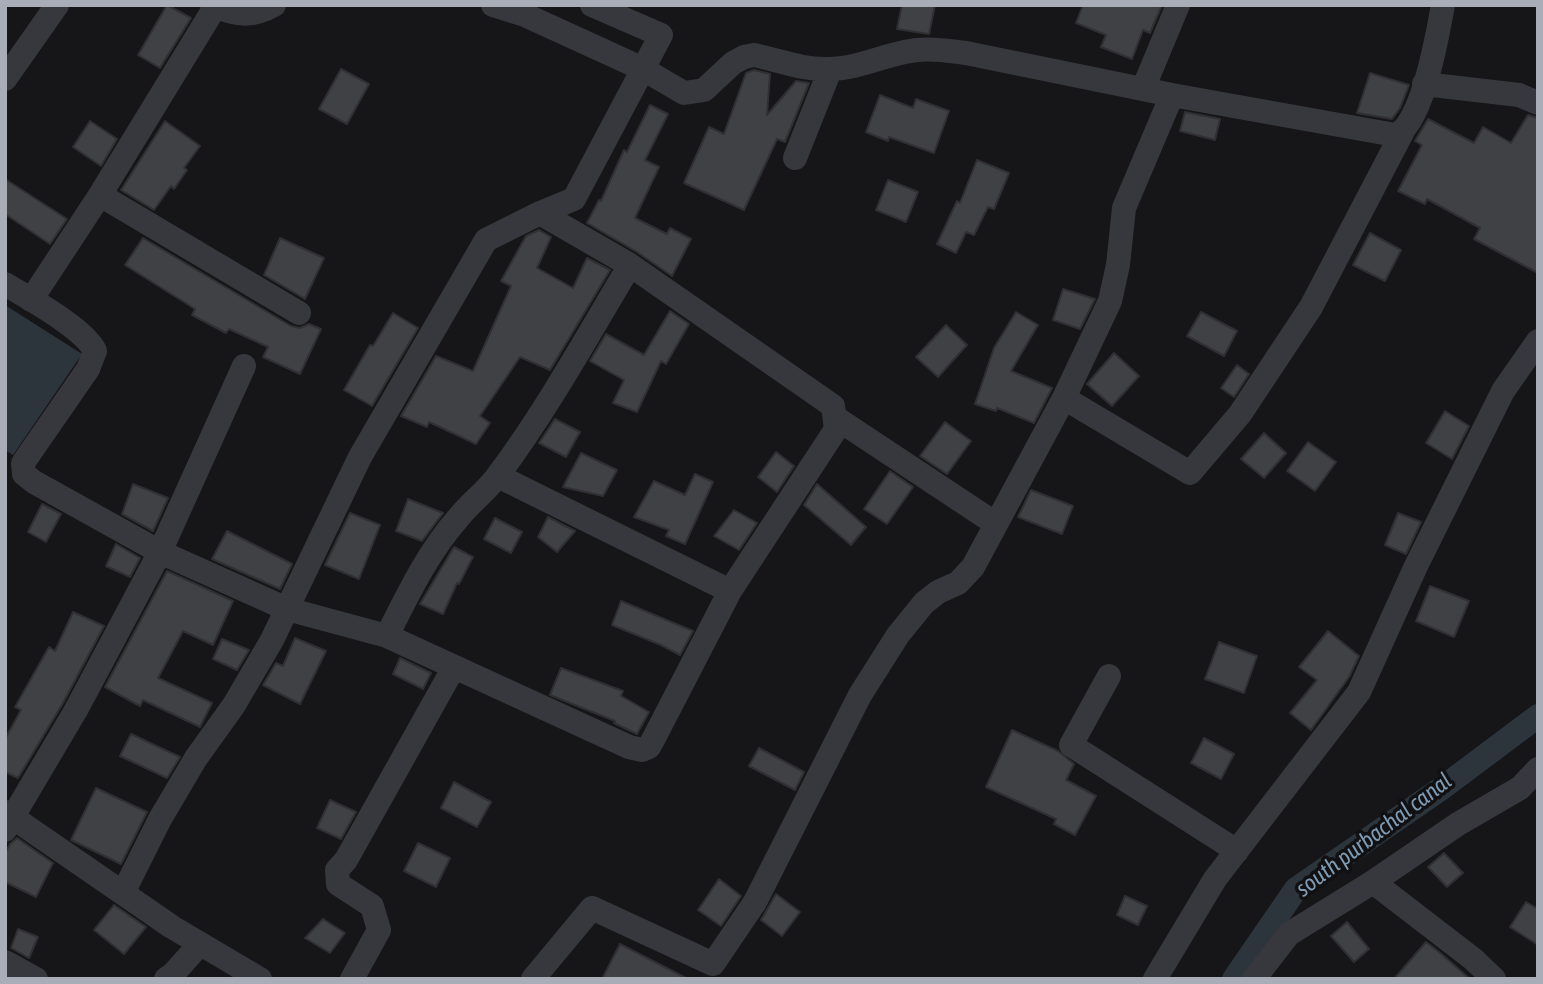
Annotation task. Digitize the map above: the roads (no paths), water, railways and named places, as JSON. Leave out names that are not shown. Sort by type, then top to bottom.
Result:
[{"type":"street","points":[[5,79],[57,5]]},
{"type":"street","points":[[31,300],[100,195],[214,6],[254,15],[274,5]]},
{"type":"street","points":[[493,5],[524,15],[643,69],[684,93],[704,90],[733,63],[754,55],[817,69],[830,69],[917,50],[944,51],[966,53],[1352,128],[1395,135],[1402,133]]},
{"type":"street","points":[[123,893],[160,819],[196,758],[234,705],[287,610],[360,457],[486,240],[574,199],[661,35],[592,5]]},
{"type":"street","points":[[1143,89],[1178,5]]},
{"type":"street","points":[[1064,398],[1190,473],[1240,414],[1311,307],[1414,114],[1443,5]]},
{"type":"street","points":[[795,158],[830,69]]},
{"type":"street","points":[[1424,84],[1519,95],[1538,103]]},
{"type":"street","points":[[533,979],[592,908],[716,971],[755,902],[860,695],[898,635],[924,603],[938,592],[958,583],[973,567],[1064,398],[1110,301],[1118,265],[1124,208],[1172,95]]},
{"type":"street","points":[[100,195],[299,313]]},
{"type":"street","points":[[5,284],[74,330],[91,343],[95,351],[88,369],[23,463],[24,474],[34,482],[160,552],[287,610],[387,636],[642,751],[649,747],[730,591],[836,429],[836,418],[833,406],[630,265],[540,213]]},
{"type":"street","points":[[387,636],[432,552],[458,517],[498,476],[552,394],[630,265]]},
{"type":"street","points":[[1155,979],[1215,879],[1359,692],[1416,566],[1503,391],[1538,341]]},
{"type":"street","points":[[244,366],[160,552],[76,710],[8,820],[200,944],[260,979]]},
{"type":"street","points":[[836,418],[996,524]]},
{"type":"street","points":[[498,476],[730,591]]},
{"type":"street","points":[[352,979],[379,930],[372,906],[338,884],[337,870],[346,860],[454,667]]},
{"type":"street","points":[[1109,676],[1071,745],[1237,851]]},
{"type":"street","points":[[1254,979],[1289,934],[1373,882],[1458,824],[1520,789],[1538,769]]},
{"type":"street","points":[[1373,882],[1494,979]]},
{"type":"street","points":[[166,979],[200,944]]},
{"type":"street","points":[[5,962],[37,979]]},
{"type":"waterway","name":"south purbachal canal","points":[[1234,979],[1296,889],[1442,788],[1538,716]]}]
